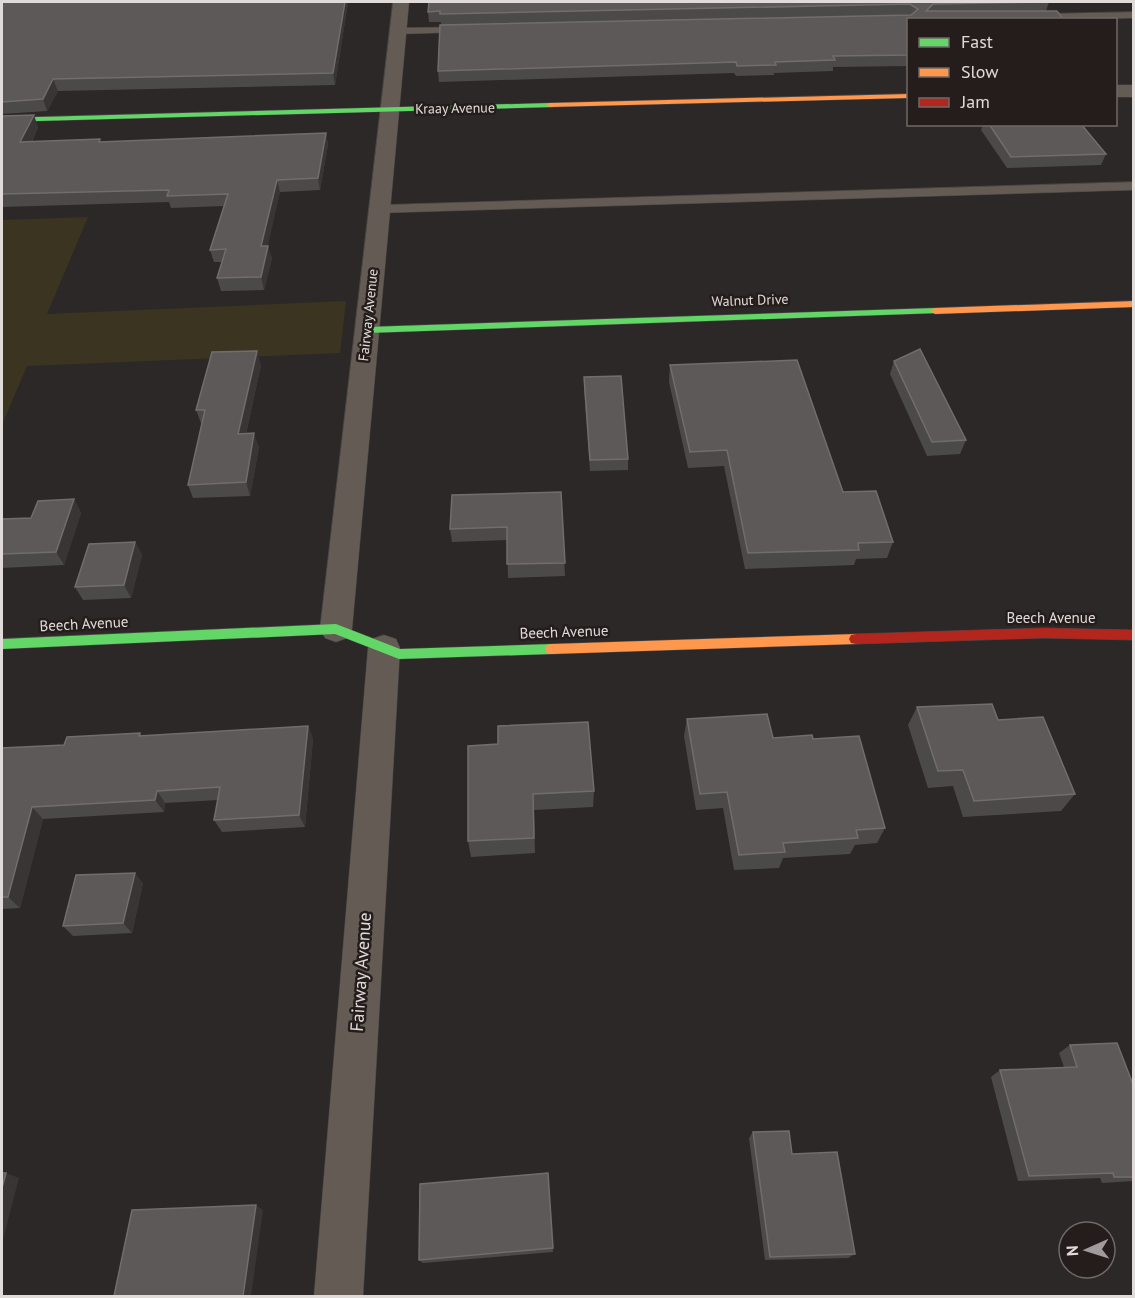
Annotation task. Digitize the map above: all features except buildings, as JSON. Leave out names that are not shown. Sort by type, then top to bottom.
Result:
[{"type":"street","name":"Fairway Avenue","points":[[336,629],[401,2]]},
{"type":"street","points":[[1117,91],[1134,91]]},
{"type":"street","name":"Kraay Avenue","points":[[2,120],[907,96]]},
{"type":"street","name":"Walnut Drive","points":[[367,330],[1134,304]]},
{"type":"street","name":"Beech Avenue","points":[[2,644],[336,629],[399,654],[1044,633],[1134,635]]},
{"type":"street","name":"Fairway Avenue","points":[[338,1296],[384,648]]},
{"type":"lane","points":[[1026,17],[1134,15]]},
{"type":"lane","points":[[398,31],[481,30]]},
{"type":"lane","points":[[380,209],[1134,186]]},
{"type":"shaded area","points":[[88,217],[47,314],[346,301],[340,353],[27,366],[2,425],[2,220]]},
{"type":"traffic: fast","points":[[2,120],[550,105]]},
{"type":"traffic: fast","points":[[367,330],[935,311]]},
{"type":"traffic: fast","points":[[2,644],[336,629],[399,654],[552,649]]},
{"type":"traffic: slow","points":[[550,105],[907,96]]},
{"type":"traffic: slow","points":[[935,311],[1134,304]]},
{"type":"traffic: slow","points":[[552,649],[856,639]]},
{"type":"traffic: jam","points":[[856,639],[1044,633],[1134,635]]}]
